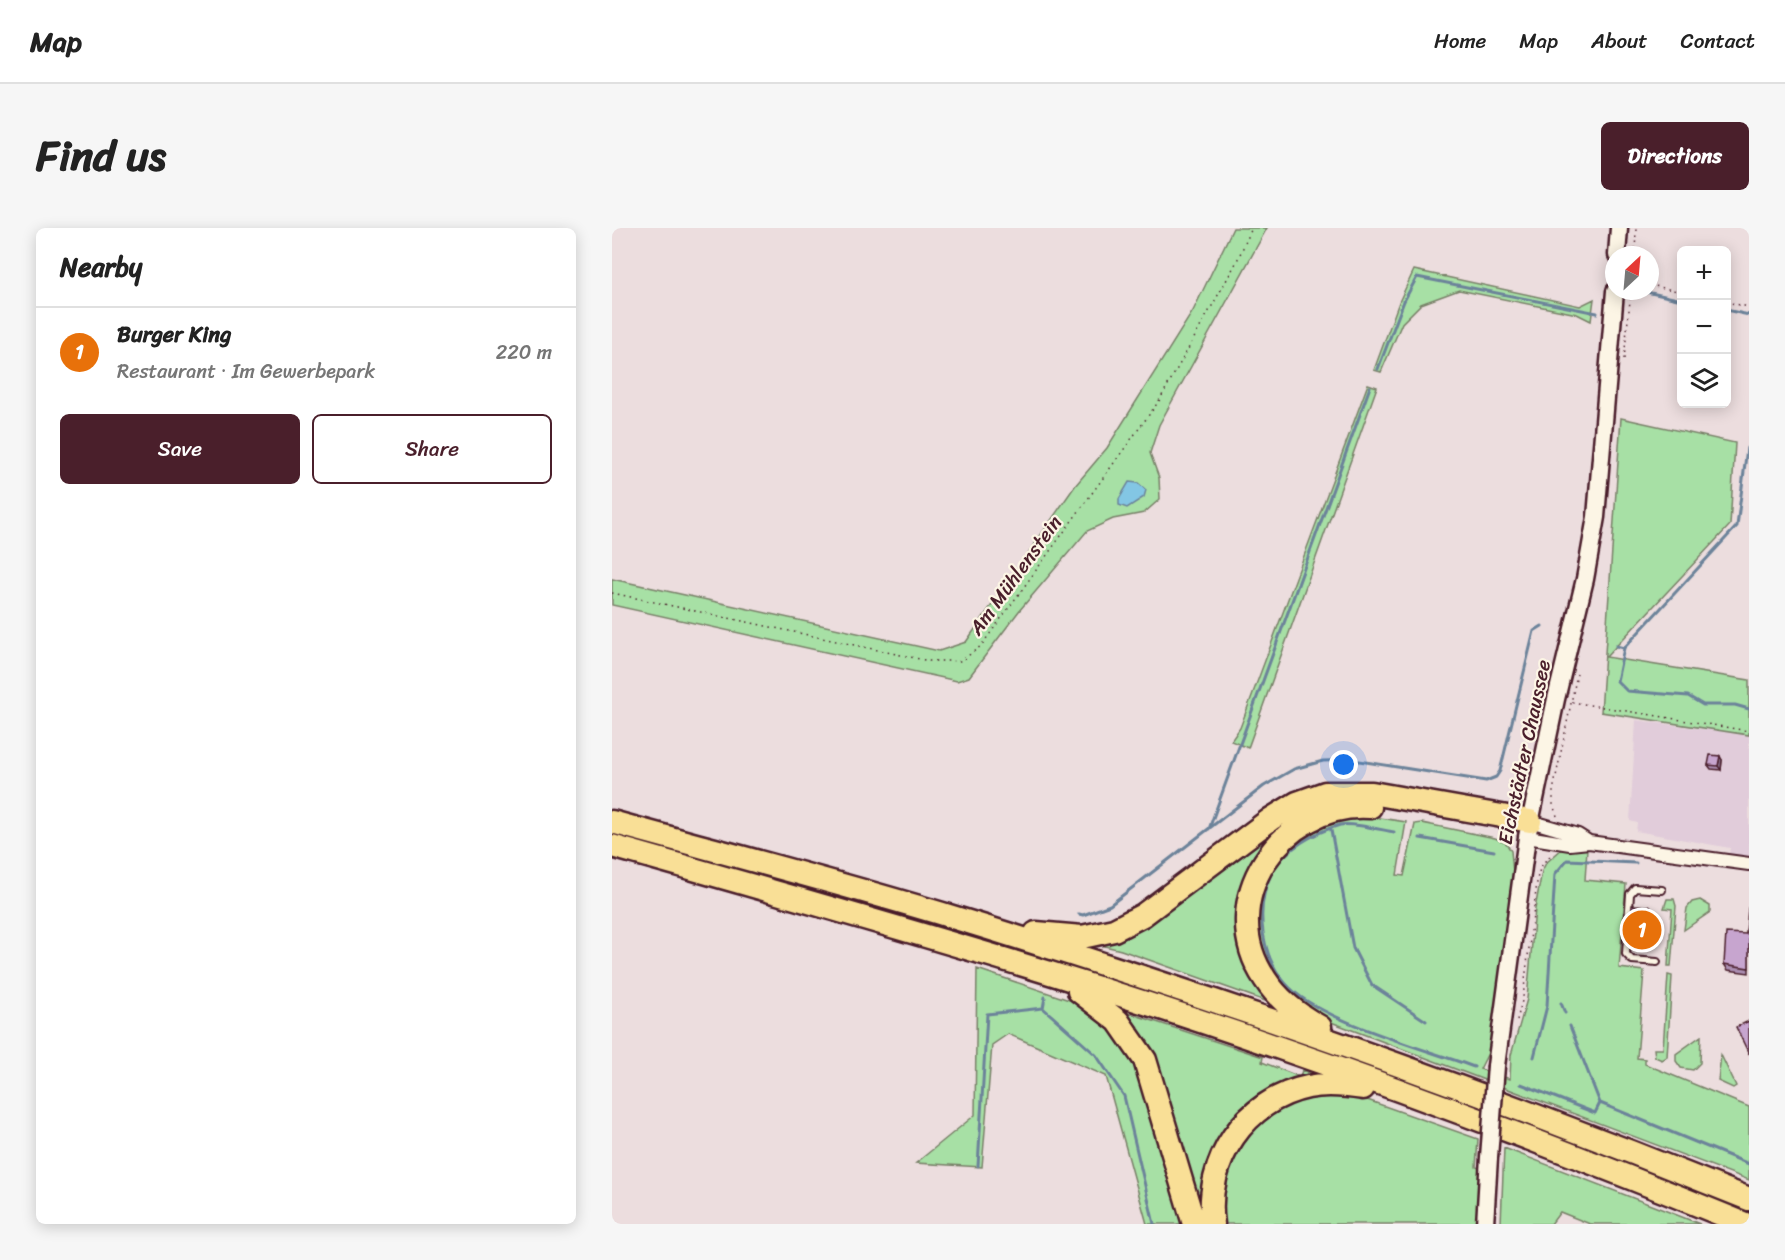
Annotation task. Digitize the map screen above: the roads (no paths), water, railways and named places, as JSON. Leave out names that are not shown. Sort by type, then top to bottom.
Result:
[{"type":"highway","points":[[946,915],[1052,935],[1082,937],[1114,930],[1143,915],[1270,819],[1297,803],[1325,793],[1372,793],[1528,829]]},
{"type":"highway","points":[[1360,1051],[1306,1019],[1278,996],[1264,978],[1251,949],[1247,918],[1252,887],[1263,864],[1276,846],[1296,827],[1317,815],[1352,806],[1528,829]]},
{"type":"highway","points":[[612,822],[946,915],[1136,975],[1360,1051],[1623,1148],[1749,1199]]},
{"type":"highway","points":[[612,846],[1052,974],[1261,1042],[1418,1097],[1745,1224]]},
{"type":"highway","points":[[1052,974],[1111,1013],[1139,1049],[1150,1077],[1194,1224]]},
{"type":"highway","points":[[1213,1224],[1213,1190],[1223,1154],[1238,1130],[1268,1103],[1297,1090],[1336,1084],[1418,1097]]},
{"type":"main road","points":[[1618,246],[1619,228]]},
{"type":"main road","name":"Eichstädter Chaussee","points":[[1485,1224],[1496,1066],[1528,829],[1585,579],[1596,517],[1614,300]]},
{"type":"street","points":[[1528,829],[1570,844],[1589,842],[1749,864]]},
{"type":"lane","points":[[1657,962],[1632,960],[1626,954],[1629,904],[1631,890],[1635,888],[1662,890]]},
{"type":"water","points":[[1129,482],[1138,483],[1146,490],[1144,497],[1127,508],[1119,505],[1119,499]]},
{"type":"waterway","points":[[1378,369],[1404,301],[1417,277],[1597,313]]},
{"type":"waterway","points":[[1659,295],[1677,299]]},
{"type":"waterway","points":[[1731,311],[1749,315]]},
{"type":"waterway","points":[[1209,829],[1370,387]]},
{"type":"waterway","points":[[1616,646],[1624,648],[1737,526],[1747,448]]},
{"type":"waterway","points":[[1079,914],[1083,915],[1110,905],[1264,786],[1294,769],[1323,761],[1353,760],[1486,781],[1496,777],[1500,771],[1534,631],[1542,626]]},
{"type":"waterway","points":[[1624,648],[1617,681],[1627,691],[1688,696],[1703,705],[1735,705],[1749,709]]},
{"type":"waterway","points":[[1394,832],[1359,825],[1340,825],[1311,837],[1283,857],[1271,874],[1263,903],[1263,934],[1267,949],[1280,977],[1290,988],[1327,1012],[1377,1034],[1474,1067]]},
{"type":"waterway","points":[[1331,830],[1353,948],[1372,985],[1426,1021]]},
{"type":"waterway","points":[[1420,838],[1494,851]]},
{"type":"waterway","points":[[1534,1057],[1547,1006],[1555,874],[1567,860],[1636,863]]},
{"type":"waterway","points":[[1045,997],[1043,1008],[1096,1055],[1124,1096],[1154,1224]]},
{"type":"waterway","points":[[1561,1003],[1565,1013]]},
{"type":"waterway","points":[[978,1166],[987,1014],[1043,1008]]},
{"type":"waterway","points":[[1570,1026],[1600,1103]]},
{"type":"waterway","points":[[1521,1084],[1595,1113],[1600,1103],[1749,1164]]},
{"type":"place","name":"Burger King","points":[[1642,930]]}]
